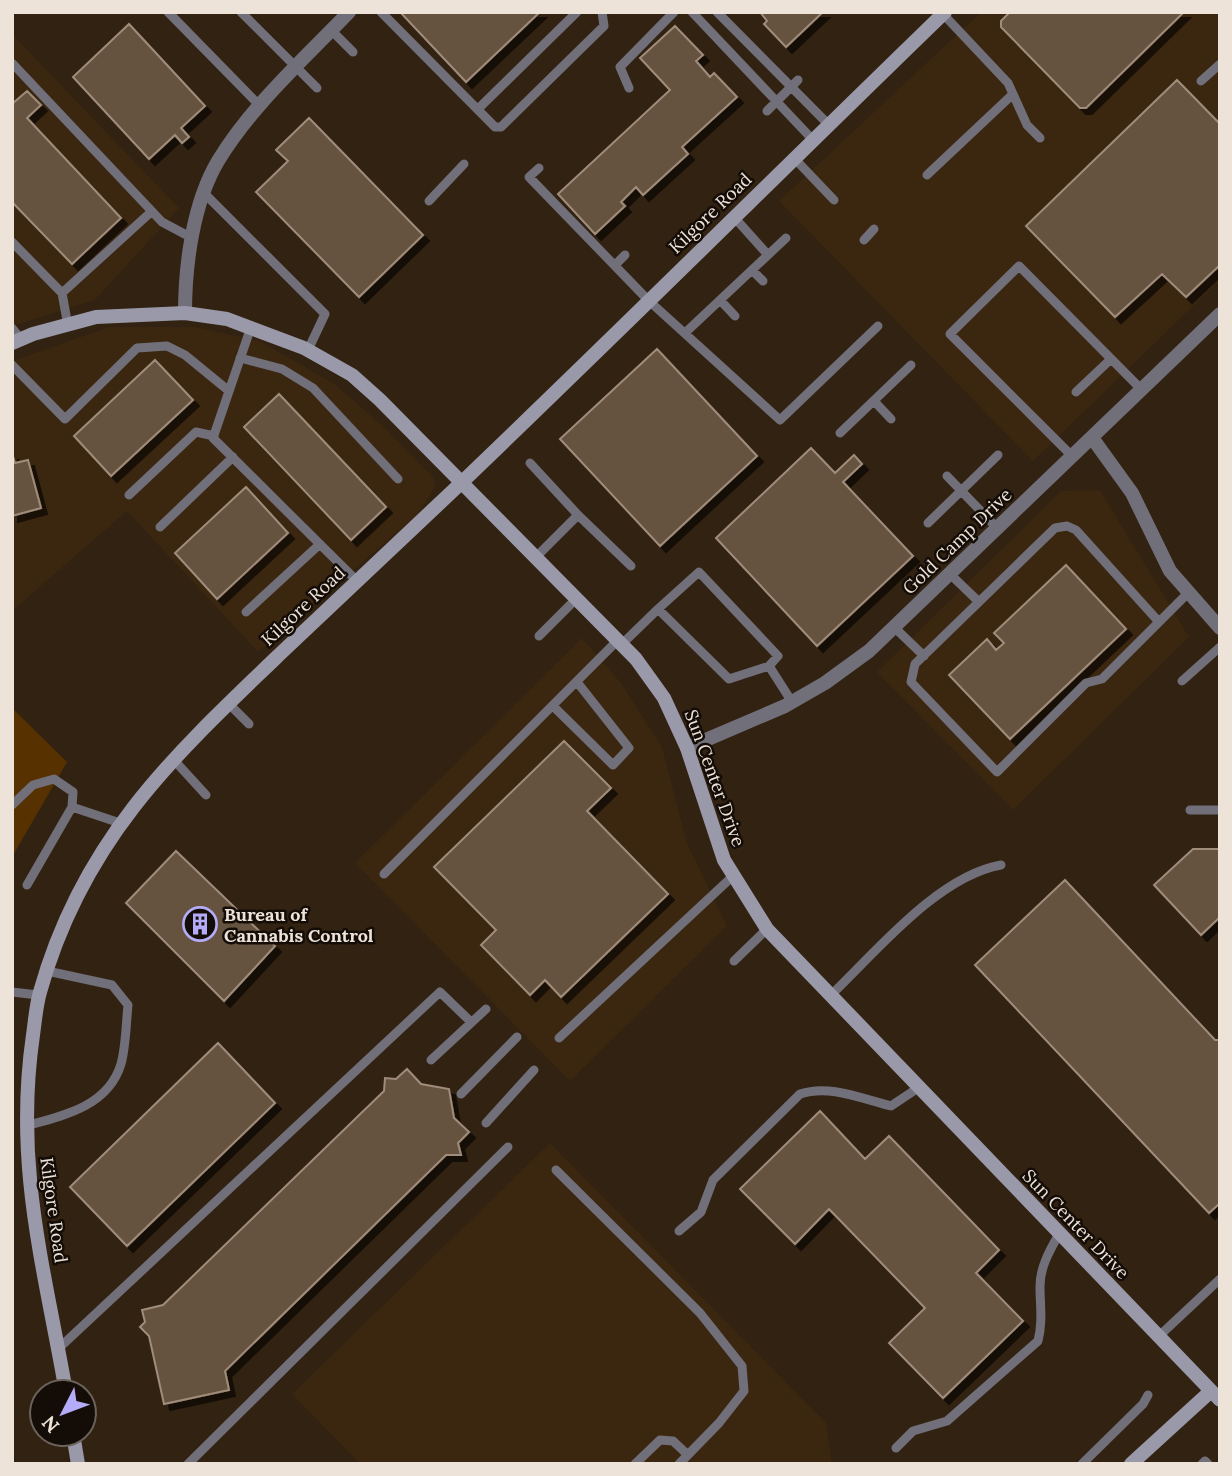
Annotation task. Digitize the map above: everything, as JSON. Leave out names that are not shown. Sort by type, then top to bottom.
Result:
[{"type":"street","points":[[185,313],[185,279],[192,238],[217,163],[260,106],[349,12]]},
{"type":"street","name":"Kilgore Road","points":[[63,1378],[34,1229],[25,1126],[27,1069],[38,995],[47,971],[89,871],[120,822],[173,759],[228,703],[461,484],[944,13]]},
{"type":"street","name":"Sun Center Drive","points":[[15,336],[68,326],[96,317],[185,313],[228,319],[251,327],[307,350],[352,375],[636,659],[664,698],[687,748],[724,860],[767,929],[1215,1396]]},
{"type":"street","name":"Gold Camp Drive","points":[[687,748],[792,702],[869,651],[1093,439],[1220,314]]},
{"type":"street","points":[[1093,439],[1124,478],[1161,557],[1187,594],[1220,628]]},
{"type":"street","points":[[1131,1464],[1215,1396]]},
{"type":"lane","points":[[168,12],[260,106]]},
{"type":"lane","points":[[241,12],[317,88]]},
{"type":"lane","points":[[381,12],[495,127],[506,123],[604,26],[602,12]]},
{"type":"lane","points":[[478,109],[578,12]]},
{"type":"lane","points":[[629,88],[620,67],[674,12]]},
{"type":"lane","points":[[692,12],[813,140]]},
{"type":"lane","points":[[706,27],[718,13],[829,125]]},
{"type":"lane","points":[[944,13],[1008,83],[1027,125],[1040,138]]},
{"type":"lane","points":[[332,31],[353,52]]},
{"type":"lane","points":[[745,68],[758,55]]},
{"type":"lane","points":[[12,63],[151,212],[173,230],[192,238]]},
{"type":"lane","points":[[1201,81],[1220,64]]},
{"type":"lane","points":[[767,111],[798,79]]},
{"type":"lane","points":[[927,175],[1013,94]]},
{"type":"lane","points":[[794,158],[834,200]]},
{"type":"lane","points":[[429,201],[464,164]]},
{"type":"lane","points":[[539,168],[529,177],[649,300],[780,421],[806,388],[877,326]]},
{"type":"lane","points":[[205,194],[325,313],[307,350]]},
{"type":"lane","points":[[62,293],[151,212]]},
{"type":"lane","points":[[734,217],[768,255]]},
{"type":"lane","points":[[864,240],[874,229]]},
{"type":"lane","points":[[685,333],[786,238]]},
{"type":"lane","points":[[12,242],[62,293],[68,326]]},
{"type":"lane","points":[[615,265],[625,254]]},
{"type":"lane","points":[[1073,457],[950,334],[1019,266],[1142,390]]},
{"type":"lane","points":[[752,270],[763,281]]},
{"type":"lane","points":[[720,300],[736,316]]},
{"type":"lane","points":[[214,436],[251,327]]},
{"type":"lane","points":[[12,365],[65,419],[137,348],[167,346],[185,355],[229,391]]},
{"type":"lane","points":[[240,358],[282,369],[313,388],[398,479]]},
{"type":"lane","points":[[1076,392],[1111,359]]},
{"type":"lane","points":[[840,433],[911,365]]},
{"type":"lane","points":[[874,401],[891,419]]},
{"type":"lane","points":[[129,495],[196,432],[214,436],[357,581]]},
{"type":"lane","points":[[928,523],[998,455]]},
{"type":"lane","points":[[160,527],[233,457]]},
{"type":"lane","points":[[530,463],[578,515],[631,566]]},
{"type":"lane","points":[[947,476],[998,529]]},
{"type":"lane","points":[[534,559],[578,515]]},
{"type":"lane","points":[[1159,622],[1076,530],[1067,526],[1055,528],[915,664],[911,682],[997,772],[1086,683],[1102,679],[1159,622],[1187,594]]},
{"type":"lane","points":[[246,612],[320,544]]},
{"type":"lane","points":[[384,874],[577,681],[699,572],[779,656],[769,666],[729,679],[658,609]]},
{"type":"lane","points":[[950,574],[979,602]]},
{"type":"lane","points":[[539,636],[575,600]]},
{"type":"lane","points":[[894,627],[924,656]]},
{"type":"lane","points":[[1182,681],[1220,647]]},
{"type":"lane","points":[[769,666],[792,702]]},
{"type":"lane","points":[[553,706],[612,765],[629,748],[577,681]]},
{"type":"lane","points":[[228,703],[249,724]]},
{"type":"lane","points":[[173,759],[206,795]]},
{"type":"lane","points":[[13,802],[33,785],[54,779],[72,792],[72,807],[27,885]]},
{"type":"lane","points":[[72,807],[120,822]]},
{"type":"lane","points":[[1191,810],[1220,810]]},
{"type":"lane","points":[[830,996],[939,894],[961,878],[982,869],[1002,865]]},
{"type":"lane","points":[[559,1038],[733,876]]},
{"type":"lane","points":[[733,961],[767,929]]},
{"type":"lane","points":[[25,1126],[77,1112],[102,1095],[121,1066],[128,1005],[111,985],[47,971]]},
{"type":"lane","points":[[12,992],[38,995]]},
{"type":"lane","points":[[58,1349],[440,992],[471,1022]]},
{"type":"lane","points":[[431,1060],[486,1009]]},
{"type":"lane","points":[[461,1094],[517,1037]]},
{"type":"lane","points":[[486,1123],[534,1070]]},
{"type":"lane","points":[[679,1231],[701,1212],[713,1181],[800,1094],[829,1090],[891,1106],[918,1088]]},
{"type":"lane","points":[[188,1464],[508,1147]]},
{"type":"lane","points":[[556,1170],[700,1313],[742,1366],[744,1391],[719,1423],[679,1464]]},
{"type":"lane","points":[[896,1448],[913,1431],[947,1421],[1038,1341],[1043,1323],[1040,1283],[1047,1255],[1059,1234]]},
{"type":"lane","points":[[1158,1337],[1220,1279]]},
{"type":"lane","points":[[1082,1464],[1143,1404],[1148,1395]]},
{"type":"lane","points":[[635,1464],[660,1440],[673,1441],[688,1455]]},
{"type":"lane","points":[[1202,1464],[1205,1461],[1208,1464]]},
{"type":"shaded area","points":[[981,12],[1220,12],[1220,280],[1033,461],[779,201]]},
{"type":"shaded area","points":[[12,34],[179,208],[95,300],[12,326]]},
{"type":"shaded area","points":[[109,327],[194,327],[260,341],[336,385],[386,429],[433,477],[435,486],[430,496],[415,517],[258,652],[127,511],[12,611],[12,361]]},
{"type":"shaded area","points":[[1100,490],[1189,637],[1013,810],[877,672],[1061,491]]},
{"type":"shaded area","points":[[582,638],[621,683],[662,747],[687,843],[727,926],[570,1081],[355,863]]},
{"type":"shaded area","points":[[12,708],[67,762],[12,857]]},
{"type":"shaded area","points":[[550,1143],[826,1423],[832,1464],[360,1464],[292,1394]]},
{"type":"building","points":[[400,12],[540,12],[466,82]]},
{"type":"building","points":[[760,12],[823,12],[786,47],[764,24],[767,21]]},
{"type":"building","points":[[1010,12],[1184,12],[1086,108],[1080,108],[1001,27],[1001,21]]},
{"type":"building","points":[[129,24],[205,106],[181,128],[189,137],[182,143],[175,135],[149,159],[73,77]]},
{"type":"building","points":[[675,26],[703,55],[696,61],[710,77],[714,73],[737,97],[682,147],[688,154],[643,195],[636,187],[621,202],[625,206],[595,234],[558,194],[670,90],[640,58]]},
{"type":"building","points":[[1177,80],[1220,124],[1220,265],[1186,297],[1162,274],[1115,317],[1026,226]]},
{"type":"building","points":[[27,91],[41,105],[27,118],[121,218],[72,264],[12,202],[12,104]]},
{"type":"building","points":[[309,118],[423,235],[359,297],[256,192],[288,161],[276,150]]},
{"type":"building","points":[[657,349],[757,456],[660,546],[560,439]]},
{"type":"building","points":[[155,360],[193,400],[111,476],[74,436]]},
{"type":"building","points":[[279,394],[386,507],[351,540],[244,427]]},
{"type":"building","points":[[811,448],[835,473],[854,455],[862,464],[843,482],[913,556],[817,646],[716,538]]},
{"type":"building","points":[[12,453],[15,463],[28,460],[41,508],[12,516]]},
{"type":"building","points":[[246,487],[288,533],[217,599],[175,553]]},
{"type":"building","points":[[1066,565],[1126,629],[1010,739],[949,675],[987,639],[996,650],[1004,643],[994,633]]},
{"type":"building","points":[[564,741],[611,788],[587,811],[668,894],[561,997],[545,980],[530,995],[481,945],[496,930],[434,867]]},
{"type":"building","points":[[1193,849],[1220,849],[1220,917],[1201,935],[1154,885]]},
{"type":"building","name":"Bureau of Cannabis Control","points":[[176,851],[275,946],[224,1001],[126,903]]},
{"type":"building","points":[[1065,880],[1215,1040],[1220,1040],[1220,1203],[1209,1213],[975,965]]},
{"type":"building","points":[[218,1043],[275,1103],[127,1246],[70,1187]]},
{"type":"building","points":[[407,1069],[421,1084],[449,1089],[454,1118],[469,1132],[458,1143],[461,1155],[446,1155],[225,1371],[229,1390],[164,1404],[149,1336],[140,1327],[145,1322],[142,1310],[163,1305],[384,1091],[385,1078],[396,1079]]},
{"type":"building","points":[[820,1111],[865,1159],[889,1136],[999,1250],[976,1273],[1023,1321],[943,1398],[889,1343],[925,1308],[829,1209],[795,1244],[740,1189]]},
{"type":"place","name":"Bureau of Cannabis Control","points":[[200,924]]}]
